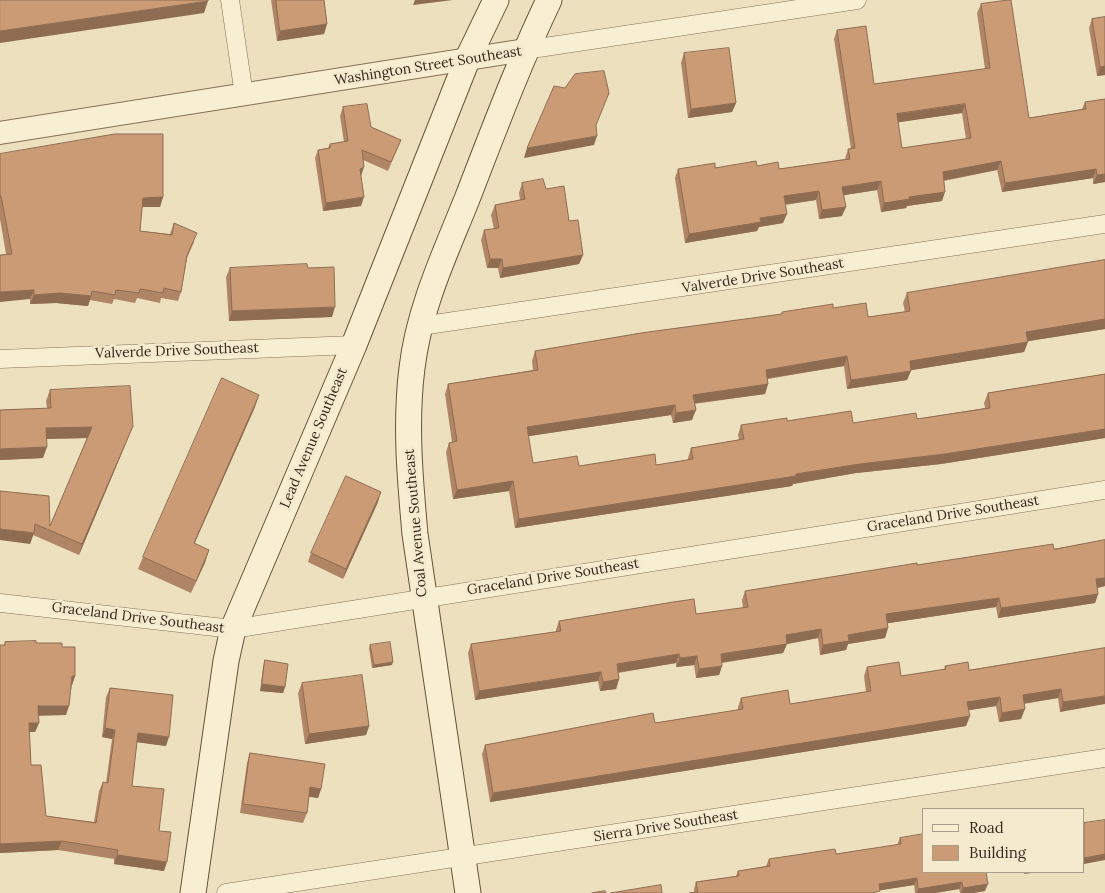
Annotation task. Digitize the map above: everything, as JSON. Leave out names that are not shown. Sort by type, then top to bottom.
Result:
[{"type":"main road","name":"Lead Avenue Southeast","points":[[193,893],[226,662],[233,629],[354,345],[467,60],[496,0]]},
{"type":"main road","points":[[525,50],[549,0]]},
{"type":"main road","name":"Coal Avenue Southeast","points":[[468,893],[423,598],[409,465],[412,367],[434,280],[525,50]]},
{"type":"street","points":[[230,0],[244,95]]},
{"type":"street","name":"Washington Street Southeast","points":[[0,133],[525,50],[857,0]]},
{"type":"street","name":"Valverde Drive Southeast","points":[[421,326],[1105,224]]},
{"type":"street","name":"Valverde Drive Southeast","points":[[0,359],[354,345]]},
{"type":"street","name":"Graceland Drive Southeast","points":[[0,603],[233,629],[1105,490]]},
{"type":"street","name":"Sierra Drive Southeast","points":[[226,893],[1105,758]]},
{"type":"building","points":[[0,0],[208,0],[208,1],[0,31]]},
{"type":"building","points":[[276,0],[324,0],[327,24],[280,31]]},
{"type":"building","points":[[1011,0],[1029,118],[1086,109],[1085,102],[1105,99],[1105,174],[1097,175],[1096,169],[1005,183],[1001,161],[943,172],[945,192],[884,203],[881,181],[842,187],[846,207],[822,210],[819,191],[784,196],[787,214],[760,218],[761,222],[689,234],[678,169],[715,163],[715,168],[756,161],[757,166],[778,162],[779,169],[850,159],[848,149],[855,148],[837,30],[866,26],[874,84],[990,68],[981,4]],"holes":[[[965,104],[971,138],[902,148],[897,114]]]},
{"type":"building","points":[[1105,17],[1105,66],[1100,67],[1092,19]]},
{"type":"building","points":[[729,48],[736,103],[691,109],[684,53]]},
{"type":"building","points":[[604,71],[609,93],[596,125],[597,136],[527,148],[554,86],[565,88],[575,74]]},
{"type":"building","points":[[367,104],[371,127],[401,140],[391,162],[362,150],[364,167],[360,169],[364,197],[326,203],[318,150],[330,148],[330,144],[348,141],[343,107]]},
{"type":"building","points":[[115,134],[163,134],[163,197],[143,198],[140,231],[172,235],[174,223],[197,233],[187,255],[181,292],[164,288],[163,293],[140,289],[139,293],[116,290],[115,295],[92,291],[91,296],[60,293],[34,295],[34,290],[0,292],[0,255],[12,254],[0,196],[0,154]]},
{"type":"building","points":[[543,179],[546,189],[564,186],[569,221],[578,220],[583,255],[503,268],[502,259],[490,259],[484,230],[499,228],[495,205],[525,199],[522,183]]},
{"type":"building","points":[[1105,260],[1105,319],[1026,332],[1028,342],[910,361],[911,371],[851,380],[847,356],[766,370],[768,384],[693,395],[696,410],[676,413],[675,405],[527,427],[533,463],[577,456],[579,466],[655,454],[656,465],[693,459],[691,448],[744,439],[741,425],[787,418],[787,421],[851,411],[853,423],[916,413],[917,419],[990,408],[988,393],[1105,374],[1105,429],[945,454],[860,464],[796,474],[796,476],[519,519],[513,481],[457,490],[449,443],[457,441],[448,384],[538,370],[535,351],[641,333],[782,314],[782,312],[833,304],[833,308],[866,303],[868,317],[910,311],[907,293]]},
{"type":"building","points":[[307,264],[308,268],[334,267],[335,307],[232,311],[230,268]]},
{"type":"building","points":[[222,378],[259,395],[194,543],[209,550],[196,581],[143,557]]},
{"type":"building","points":[[130,386],[133,426],[82,544],[35,524],[34,533],[0,529],[0,491],[49,496],[50,526],[92,427],[46,428],[47,447],[0,449],[0,410],[51,408],[50,390]]},
{"type":"building","points":[[346,476],[381,492],[346,569],[311,553]]},
{"type":"building","points":[[1105,540],[1105,578],[1096,579],[1098,594],[1001,608],[999,598],[886,614],[888,628],[848,635],[849,641],[823,645],[821,629],[786,635],[787,644],[721,654],[722,666],[699,669],[697,656],[680,658],[679,654],[617,664],[619,679],[603,682],[601,672],[479,691],[471,644],[561,631],[559,621],[694,599],[696,614],[748,607],[745,591],[917,563],[917,565],[1053,544],[1054,549]]},
{"type":"building","points":[[36,641],[36,643],[62,643],[62,647],[75,647],[75,676],[72,676],[69,706],[38,706],[39,723],[29,723],[31,765],[41,765],[46,816],[96,823],[103,782],[108,783],[115,730],[105,728],[110,688],[173,695],[169,737],[138,733],[132,786],[164,789],[159,831],[171,832],[167,862],[117,855],[118,850],[62,841],[0,844],[0,645],[5,645],[5,642]]},
{"type":"building","points":[[390,642],[393,662],[374,665],[370,645]]},
{"type":"building","points":[[1105,648],[1105,696],[1063,702],[1061,689],[1023,695],[1025,709],[1002,713],[1000,697],[967,702],[970,716],[493,793],[485,745],[653,713],[655,723],[743,709],[741,698],[788,690],[790,704],[871,691],[867,667],[899,662],[901,676],[946,669],[945,666],[968,662],[969,670]]},
{"type":"building","points":[[265,660],[288,664],[285,687],[262,684]]},
{"type":"building","points":[[362,675],[369,726],[309,734],[302,683]]},
{"type":"building","points":[[250,753],[325,764],[321,789],[310,787],[307,813],[243,804]]},
{"type":"building","points":[[1105,820],[1105,854],[1085,858],[1085,823]]},
{"type":"building","points":[[922,834],[922,873],[986,873],[988,884],[963,888],[962,882],[918,889],[917,878],[879,884],[880,891],[872,893],[689,893],[698,892],[696,882],[739,876],[738,871],[770,866],[769,859],[835,849],[836,854],[901,844],[900,838]]},
{"type":"building","points":[[661,885],[662,893],[611,893]]}]
